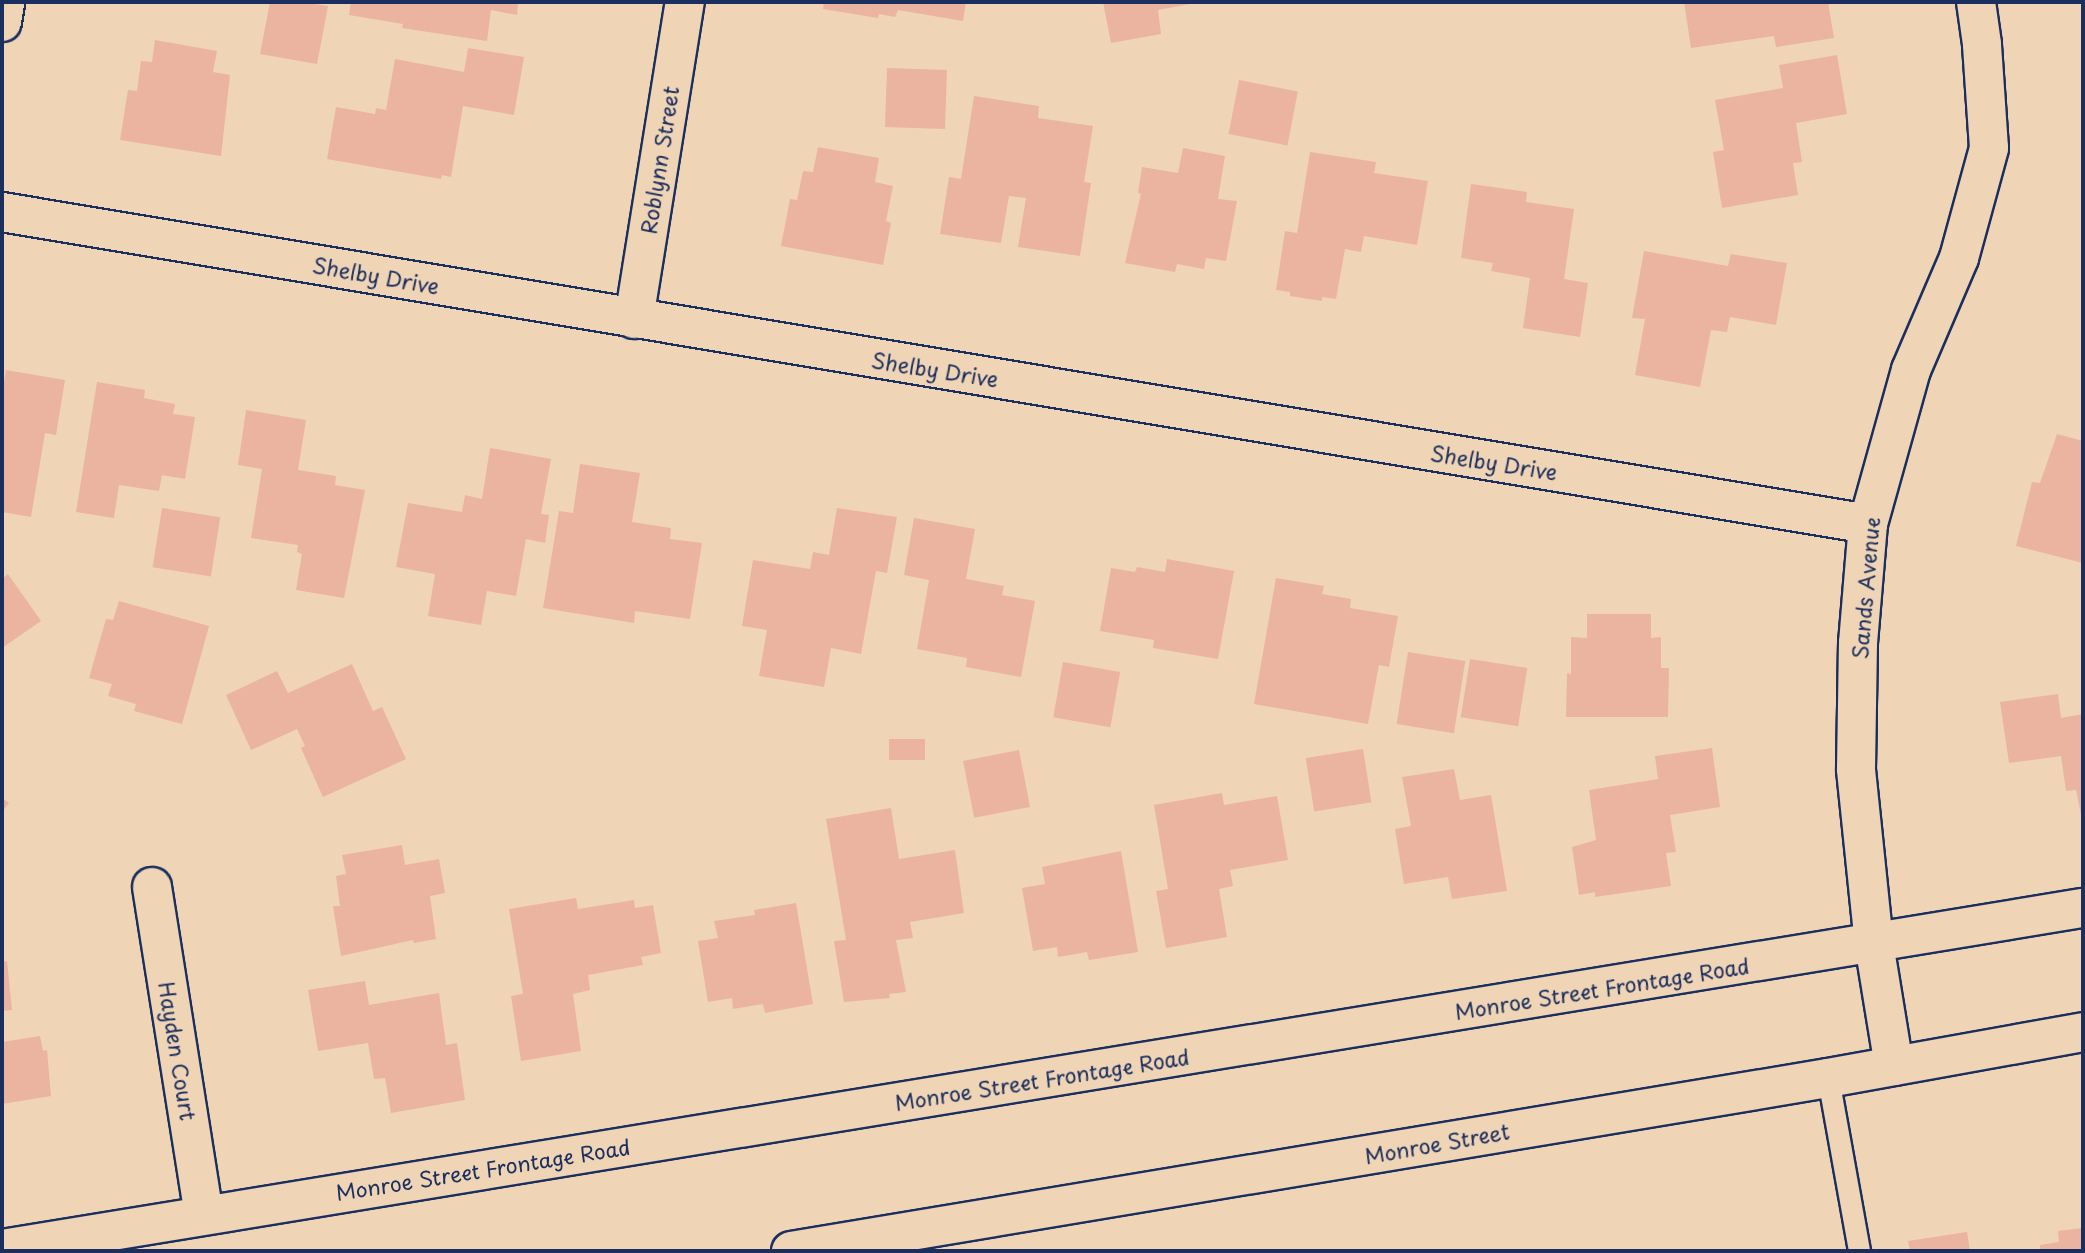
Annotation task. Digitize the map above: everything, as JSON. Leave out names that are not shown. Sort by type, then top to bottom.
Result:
[{"type":"street","points":[[2,22],[5,2]]},
{"type":"street","name":"Roblynn Street","points":[[634,319],[685,2]]},
{"type":"street","name":"Sands Avenue","points":[[1894,1066],[1874,944],[1856,769],[1858,643],[1868,524],[1911,370],[1959,258],[1989,149],[1982,44],[1976,2]]},
{"type":"street","name":"Shelby Drive","points":[[2,212],[1868,524]]},
{"type":"street","name":"Hayden Court","points":[[152,887],[204,1215]]},
{"type":"street","name":"Monroe Street Frontage Road","points":[[2,1250],[2083,908]]},
{"type":"street","name":"Monroe Street","points":[[800,1251],[1828,1078],[2083,1031]]},
{"type":"lane","points":[[1828,1078],[1859,1251]]},
{"type":"building","points":[[270,2],[301,2],[328,6],[317,64],[260,54]]},
{"type":"building","points":[[351,2],[518,2],[517,15],[491,10],[487,41],[402,28],[403,24],[349,15]]},
{"type":"building","points":[[824,2],[966,2],[963,21],[898,10],[895,17],[879,14],[878,18],[823,9]]},
{"type":"building","points":[[1103,2],[1195,3],[1158,10],[1161,34],[1111,43]]},
{"type":"building","points":[[1684,2],[1828,2],[1834,38],[1776,47],[1774,36],[1691,48]]},
{"type":"building","points":[[155,40],[217,51],[213,72],[230,75],[221,156],[120,140],[128,90],[137,91],[141,61],[152,62]]},
{"type":"building","points":[[468,48],[524,57],[514,115],[463,106],[451,177],[442,175],[441,179],[327,159],[336,107],[375,114],[376,108],[386,110],[395,59],[464,72]]},
{"type":"building","points":[[1837,55],[1847,114],[1796,123],[1802,162],[1793,163],[1798,195],[1722,208],[1713,152],[1724,150],[1715,100],[1783,88],[1779,65]]},
{"type":"building","points":[[887,68],[947,70],[945,129],[885,127]]},
{"type":"building","points":[[1239,80],[1298,91],[1287,145],[1229,134]]},
{"type":"building","points":[[974,96],[1039,106],[1038,118],[1093,126],[1084,182],[1091,183],[1080,256],[1018,247],[1026,198],[1009,196],[1001,243],[940,234],[949,177],[961,179]]},
{"type":"building","points":[[818,147],[879,158],[875,182],[893,186],[886,221],[891,223],[883,265],[781,246],[790,199],[797,200],[803,171],[813,172]]},
{"type":"building","points":[[1183,148],[1225,156],[1218,199],[1237,201],[1226,261],[1206,258],[1204,269],[1177,264],[1175,272],[1125,263],[1141,194],[1138,193],[1142,167],[1178,173]]},
{"type":"building","points":[[1310,152],[1376,162],[1374,173],[1428,181],[1417,245],[1364,236],[1361,252],[1345,249],[1336,299],[1322,297],[1322,301],[1290,296],[1290,292],[1276,290],[1285,231],[1297,233]]},
{"type":"building","points":[[1471,184],[1527,192],[1526,202],[1574,209],[1564,279],[1588,283],[1580,337],[1523,328],[1530,278],[1491,271],[1493,263],[1461,258]]},
{"type":"building","points":[[1644,251],[1728,266],[1731,254],[1787,263],[1776,325],[1730,317],[1727,332],[1711,330],[1700,387],[1635,375],[1645,319],[1632,318]]},
{"type":"building","points":[[6,370],[65,380],[56,435],[45,433],[31,517],[2,512],[2,393]]},
{"type":"building","points":[[97,382],[145,390],[144,398],[175,404],[173,414],[195,417],[185,479],[162,475],[159,491],[119,485],[114,518],[76,512]]},
{"type":"building","points":[[246,410],[306,420],[298,470],[336,476],[335,485],[365,490],[344,598],[296,590],[302,554],[297,552],[298,545],[251,538],[262,469],[238,465]]},
{"type":"building","points":[[2057,434],[2083,441],[2083,563],[2016,546],[2032,482],[2040,483]]},
{"type":"building","points":[[490,448],[551,459],[541,514],[549,515],[545,543],[526,539],[516,596],[487,591],[481,625],[428,616],[435,574],[396,567],[408,503],[462,512],[465,495],[482,499]]},
{"type":"building","points":[[580,464],[640,473],[632,522],[671,528],[670,539],[702,543],[690,619],[635,611],[634,623],[543,608],[559,511],[573,513]]},
{"type":"building","points":[[162,508],[220,517],[211,576],[153,567]]},
{"type":"building","points":[[837,508],[897,517],[887,573],[876,571],[861,654],[831,648],[824,687],[759,676],[767,630],[742,626],[753,560],[810,569],[813,552],[829,555]]},
{"type":"building","points":[[914,518],[975,529],[966,579],[1004,586],[1002,595],[1035,601],[1021,677],[966,667],[967,658],[917,649],[929,580],[904,575]]},
{"type":"building","points":[[1167,559],[1234,571],[1218,659],[1153,648],[1154,640],[1100,631],[1111,568],[1135,572],[1137,567],[1165,572]]},
{"type":"building","points":[[8,574],[41,621],[2,648],[2,579]]},
{"type":"building","points":[[1276,578],[1324,586],[1322,594],[1351,599],[1350,608],[1398,616],[1389,667],[1379,665],[1368,724],[1254,704]]},
{"type":"building","points":[[119,601],[209,626],[182,724],[134,711],[136,704],[108,696],[112,684],[89,678],[106,619],[113,620]]},
{"type":"building","points":[[1587,614],[1651,614],[1651,638],[1661,637],[1661,668],[1669,668],[1668,717],[1566,717],[1567,673],[1571,674],[1571,637],[1587,638]]},
{"type":"building","points":[[1408,652],[1465,661],[1454,733],[1397,724]]},
{"type":"building","points":[[1470,659],[1527,668],[1518,726],[1461,717]]},
{"type":"building","points":[[1063,662],[1120,672],[1110,727],[1053,717]]},
{"type":"building","points":[[352,664],[373,711],[382,707],[406,759],[323,797],[301,748],[305,746],[297,729],[251,750],[226,695],[277,671],[288,693]]},
{"type":"building","points":[[2058,694],[2061,718],[2083,714],[2083,824],[2076,790],[2066,791],[2061,756],[2009,763],[2000,702]]},
{"type":"building","points":[[889,739],[925,739],[925,760],[889,760]]},
{"type":"building","points":[[1712,748],[1720,807],[1670,815],[1676,852],[1666,853],[1671,886],[1595,897],[1595,892],[1579,895],[1572,847],[1596,840],[1589,790],[1658,779],[1655,756]]},
{"type":"building","points":[[1363,749],[1371,802],[1314,811],[1306,758]]},
{"type":"building","points":[[1019,750],[1030,807],[974,818],[963,761]]},
{"type":"building","points":[[1454,769],[1460,800],[1491,795],[1507,891],[1452,899],[1448,877],[1404,884],[1395,829],[1411,826],[1402,777]]},
{"type":"building","points":[[1222,793],[1224,805],[1277,796],[1288,860],[1230,870],[1233,886],[1219,889],[1227,937],[1166,948],[1156,891],[1168,889],[1154,805]]},
{"type":"building","points":[[2,798],[9,803],[2,812]]},
{"type":"building","points":[[891,808],[899,859],[955,850],[964,913],[910,922],[913,938],[896,940],[906,992],[889,994],[890,998],[844,1002],[834,941],[846,940],[826,819]]},
{"type":"building","points":[[402,845],[405,865],[439,859],[445,893],[430,896],[436,939],[414,943],[413,940],[341,956],[333,906],[340,906],[336,876],[346,874],[342,855]]},
{"type":"building","points":[[1121,851],[1138,952],[1089,960],[1087,952],[1058,957],[1057,947],[1033,951],[1022,888],[1045,884],[1042,867]]},
{"type":"building","points":[[576,898],[578,909],[634,900],[635,908],[653,905],[661,953],[641,957],[643,965],[588,975],[590,990],[573,994],[581,1051],[521,1061],[511,996],[523,994],[509,909]]},
{"type":"building","points":[[796,903],[813,1004],[765,1013],[763,1004],[733,1009],[732,998],[708,1002],[698,941],[718,938],[714,921],[755,915],[754,910]]},
{"type":"building","points":[[7,961],[12,1010],[2,1011],[2,962]]},
{"type":"building","points":[[365,981],[369,1005],[439,993],[446,1045],[457,1043],[465,1100],[391,1113],[385,1078],[374,1079],[368,1043],[318,1051],[308,990]]},
{"type":"building","points":[[40,1036],[43,1051],[47,1050],[51,1096],[2,1104],[2,1042]]},
{"type":"building","points":[[2083,1228],[2083,1251],[2040,1251],[2040,1245],[2059,1242],[2058,1231]]},
{"type":"building","points":[[1967,1232],[1970,1251],[1910,1251],[1908,1241]]}]
